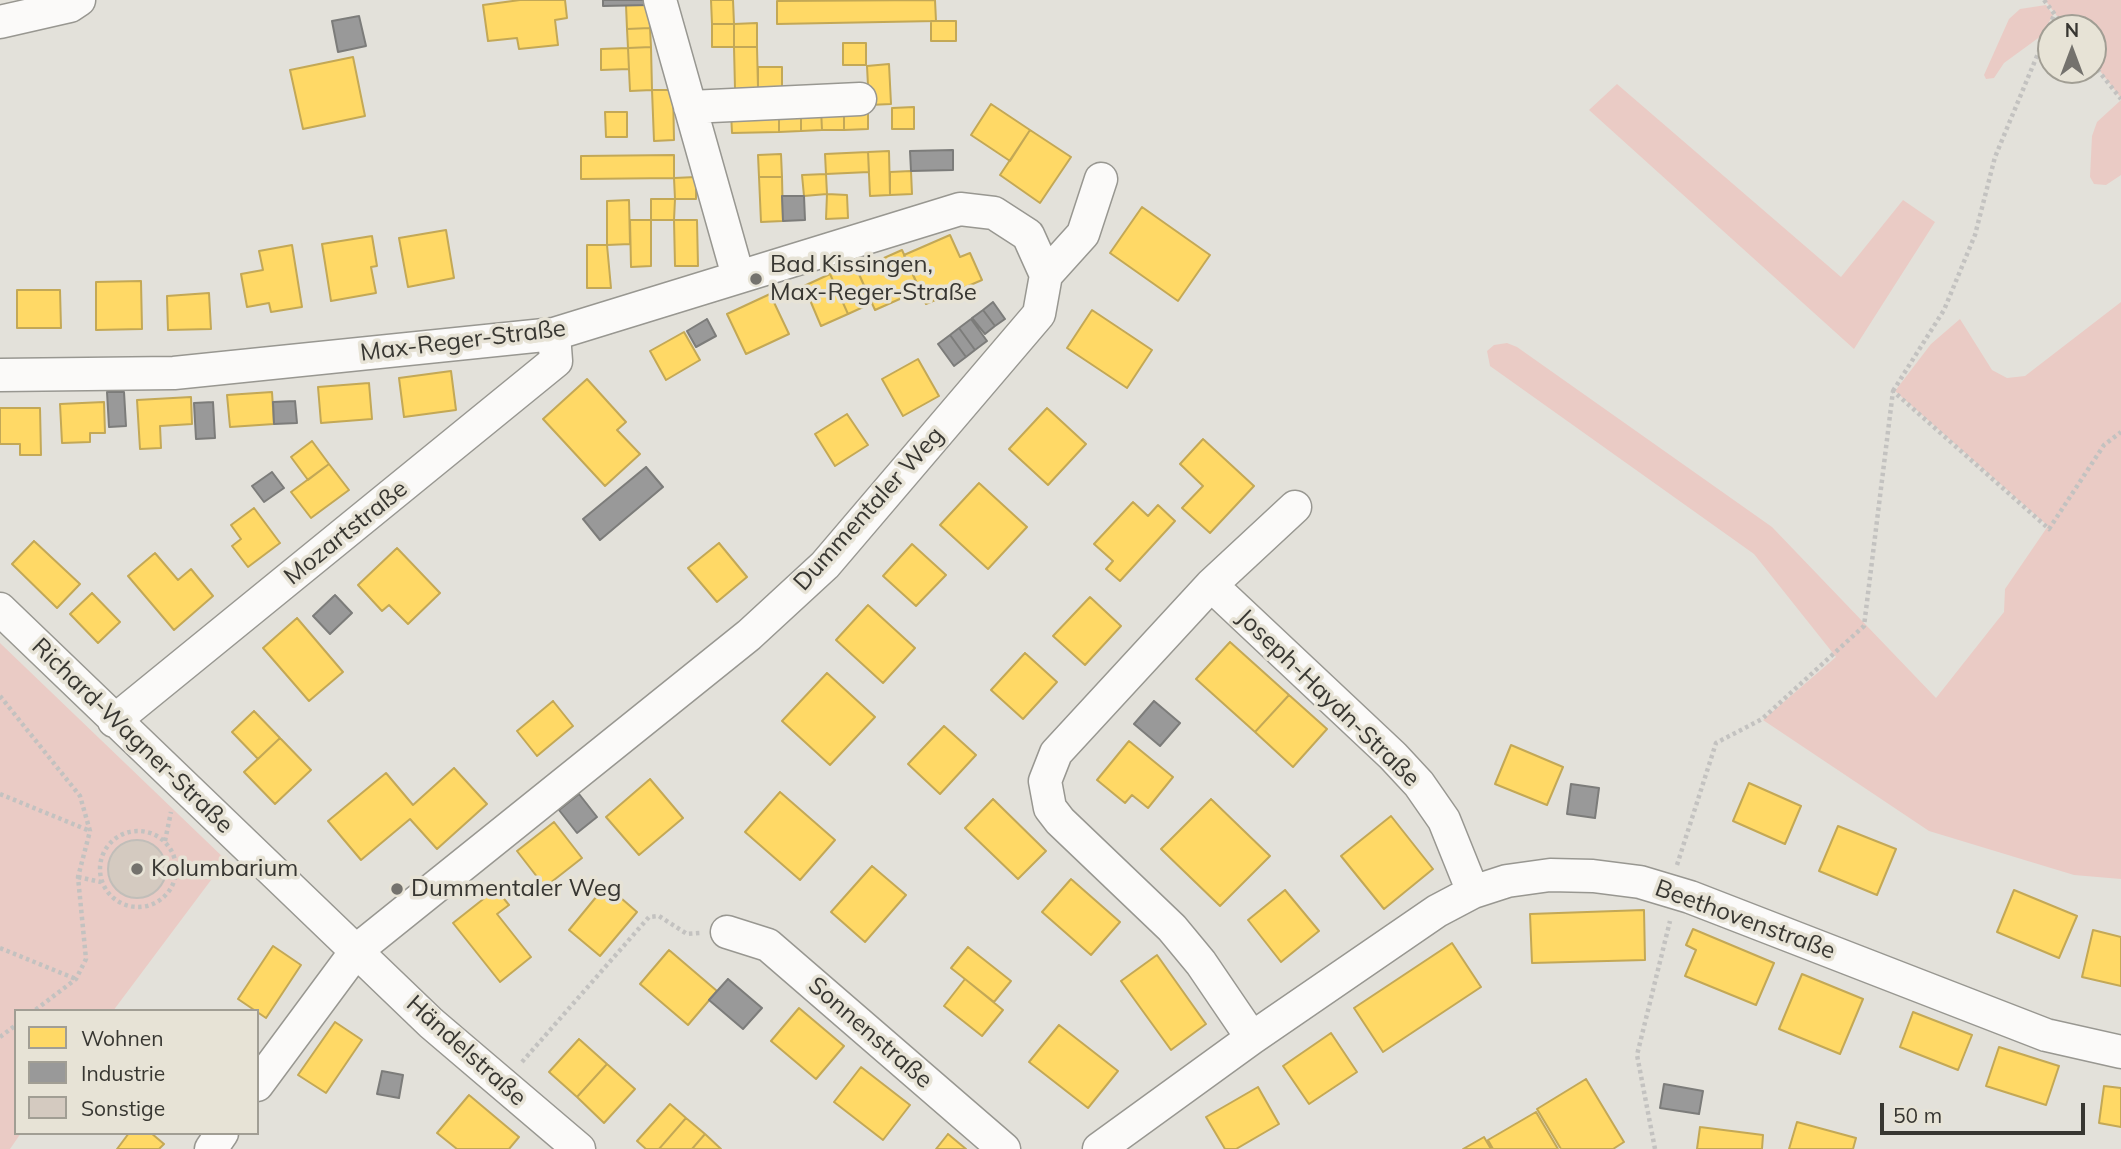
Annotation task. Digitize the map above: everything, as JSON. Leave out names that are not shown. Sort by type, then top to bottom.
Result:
[{"type":"street","points":[[0,22],[70,6],[79,0]]},
{"type":"street","points":[[660,0],[738,276]]},
{"type":"street","points":[[690,107],[860,99]]},
{"type":"street","points":[[1046,275],[1083,234],[1101,179]]},
{"type":"street","name":"Max-Reger-Straße","points":[[0,375],[174,373],[554,334],[960,209],[994,213],[1028,235],[1046,275]]},
{"type":"street","name":"Dummentaler Weg","points":[[259,1082],[357,950],[749,635],[825,565],[1039,314],[1046,275]]},
{"type":"street","name":"Mozartstraße","points":[[114,722],[556,361],[554,334]]},
{"type":"street","points":[[1252,1038],[1201,963],[1172,928],[1060,821],[1050,808],[1045,781],[1056,753],[1212,585],[1295,508]]},
{"type":"street","name":"Joseph-Haydn-Straße","points":[[1212,585],[1393,756],[1419,784],[1444,820],[1473,892]]},
{"type":"street","name":"Richard-Wagner-Straße","points":[[0,609],[114,722],[357,950]]},
{"type":"street","name":"Beethovenstraße","points":[[1100,1149],[1252,1038],[1437,911],[1473,892],[1507,881],[1550,875],[1605,877],[1640,882],[1673,891],[2046,1035],[2121,1052]]},
{"type":"street","name":"Sonnenstraße","points":[[726,932],[768,945],[1004,1149]]},
{"type":"street","name":"Händelstraße","points":[[357,950],[431,1023],[579,1149]]},
{"type":"path","points":[[1655,1149],[1637,1055],[1673,891],[1716,743],[1762,719],[1864,626],[1893,391],[1944,310],[1975,235],[1994,157],[2037,55]]},
{"type":"path","points":[[2107,82],[2121,99]]},
{"type":"path","points":[[1893,391],[2049,529],[2104,445],[2121,432]]},
{"type":"path","points":[[0,696],[80,796],[90,831],[78,877],[86,959],[75,979],[37,1009]]},
{"type":"path","points":[[0,794],[90,831]]},
{"type":"path","points":[[130,831],[141,831],[161,838],[170,848],[177,864],[173,886],[161,901],[149,907],[134,908],[121,904],[105,891],[101,882],[99,869],[104,851],[118,836],[130,831]]},
{"type":"path","points":[[78,877],[101,882]]},
{"type":"path","points":[[503,1084],[649,917],[659,916],[687,934],[726,932]]},
{"type":"path","points":[[0,948],[75,979]]},
{"type":"shaded area","points":[[2045,0],[2121,0],[2121,98],[2107,80],[2107,14],[2056,14]]},
{"type":"shaded area","points":[[2046,5],[2052,14],[2037,14],[2037,39],[2004,63],[1994,78],[1986,79],[1984,75],[2009,19],[2020,9]]},
{"type":"shaded area","points":[[1617,84],[1841,277],[1903,200],[1935,222],[1854,349],[1589,110]]},
{"type":"shaded area","points":[[2121,100],[2121,175],[2106,185],[2094,184],[2090,177],[2092,136],[2097,122]]},
{"type":"shaded area","points":[[2121,302],[2121,879],[2074,875],[1929,831],[1763,720],[1836,657],[1754,554],[1490,366],[1487,351],[1494,345],[1507,343],[1517,347],[1772,527],[1936,698],[2004,612],[2005,589],[2048,526],[1895,391],[1931,344],[1960,319],[1992,370],[2007,378],[2025,376]]},
{"type":"shaded area","points":[[0,643],[226,860],[114,1009],[14,1009],[14,1135],[20,1135],[10,1149],[0,1149]]},
{"type":"building: Wohnen","points":[[520,0],[565,0],[567,18],[555,20],[558,45],[519,49],[517,38],[488,41],[483,5]]},
{"type":"building: Wohnen","points":[[711,0],[733,0],[734,24],[712,24]]},
{"type":"building: Wohnen","points":[[935,0],[936,21],[777,24],[777,1]]},
{"type":"building: Wohnen","points":[[626,5],[649,5],[650,28],[627,29]]},
{"type":"building: Wohnen","points":[[931,21],[956,21],[956,41],[931,41]]},
{"type":"building: Wohnen","points":[[757,23],[757,47],[734,47],[734,24]]},
{"type":"building: Wohnen","points":[[712,24],[734,24],[734,47],[712,47]]},
{"type":"building: Wohnen","points":[[650,28],[651,47],[628,48],[627,29]]},
{"type":"building: Wohnen","points":[[843,43],[866,43],[866,65],[843,65]]},
{"type":"building: Wohnen","points":[[651,47],[652,90],[630,91],[628,48]]},
{"type":"building: Wohnen","points":[[734,47],[757,47],[758,88],[735,89]]},
{"type":"building: Wohnen","points":[[628,48],[629,69],[601,70],[601,49]]},
{"type":"building: Wohnen","points":[[353,57],[365,116],[303,129],[290,70]]},
{"type":"building: Wohnen","points":[[889,64],[891,104],[869,105],[867,66]]},
{"type":"building: Wohnen","points":[[758,67],[782,67],[782,88],[758,88]]},
{"type":"building: Wohnen","points":[[652,90],[673,90],[674,140],[654,141]]},
{"type":"building: Wohnen","points":[[991,104],[1030,130],[1010,161],[971,135]]},
{"type":"building: Wohnen","points":[[868,107],[868,129],[844,130],[844,108]]},
{"type":"building: Wohnen","points":[[914,107],[914,129],[892,129],[892,108]]},
{"type":"building: Wohnen","points":[[844,108],[844,130],[822,130],[821,109]]},
{"type":"building: Wohnen","points":[[821,109],[822,130],[801,131],[801,110]]},
{"type":"building: Wohnen","points":[[779,110],[801,110],[801,131],[779,132]]},
{"type":"building: Wohnen","points":[[779,110],[779,132],[732,133],[731,112]]},
{"type":"building: Wohnen","points":[[605,112],[627,112],[627,137],[606,137]]},
{"type":"building: Wohnen","points":[[1030,130],[1071,157],[1040,203],[1000,175]]},
{"type":"building: Wohnen","points":[[889,151],[890,195],[870,196],[868,152]]},
{"type":"building: Wohnen","points":[[868,152],[869,172],[826,174],[825,154]]},
{"type":"building: Wohnen","points":[[781,154],[782,177],[759,177],[758,155]]},
{"type":"building: Wohnen","points":[[674,155],[674,178],[581,179],[581,156]]},
{"type":"building: Wohnen","points":[[911,171],[912,194],[890,195],[890,172]]},
{"type":"building: Wohnen","points":[[826,174],[827,194],[804,196],[802,175]]},
{"type":"building: Wohnen","points":[[696,177],[696,199],[675,199],[674,178]]},
{"type":"building: Wohnen","points":[[759,177],[782,177],[783,221],[761,222]]},
{"type":"building: Wohnen","points":[[827,194],[847,195],[848,218],[826,219]]},
{"type":"building: Wohnen","points":[[651,199],[675,199],[674,220],[651,220]]},
{"type":"building: Wohnen","points":[[629,200],[630,244],[607,245],[607,201]]},
{"type":"building: Wohnen","points":[[1142,207],[1210,255],[1178,301],[1110,253]]},
{"type":"building: Wohnen","points":[[630,220],[651,220],[651,266],[631,267]]},
{"type":"building: Wohnen","points":[[674,220],[697,220],[698,266],[675,266]]},
{"type":"building: Wohnen","points":[[446,230],[454,278],[408,287],[399,238]]},
{"type":"building: Wohnen","points":[[950,235],[960,257],[970,253],[982,280],[926,304],[904,255]]},
{"type":"building: Wohnen","points":[[372,236],[377,266],[371,267],[376,293],[331,301],[322,244]]},
{"type":"building: Wohnen","points":[[292,245],[302,307],[271,312],[269,303],[247,307],[241,274],[263,270],[259,251]]},
{"type":"building: Wohnen","points":[[587,245],[607,245],[611,288],[587,288]]},
{"type":"building: Wohnen","points":[[902,250],[920,290],[875,310],[857,270]]},
{"type":"building: Wohnen","points":[[854,263],[872,303],[848,314],[830,274]]},
{"type":"building: Wohnen","points":[[830,274],[848,314],[821,326],[804,286]]},
{"type":"building: Wohnen","points":[[141,281],[142,329],[96,330],[96,282]]},
{"type":"building: Wohnen","points":[[17,290],[60,290],[61,328],[17,328]]},
{"type":"building: Wohnen","points":[[209,293],[211,329],[168,330],[167,296]]},
{"type":"building: Wohnen","points":[[770,294],[789,334],[746,354],[727,314]]},
{"type":"building: Wohnen","points":[[1092,310],[1152,350],[1127,388],[1067,348]]},
{"type":"building: Wohnen","points":[[684,332],[700,360],[666,380],[650,351]]},
{"type":"building: Wohnen","points":[[918,359],[939,396],[903,416],[882,379]]},
{"type":"building: Wohnen","points":[[451,371],[456,410],[404,417],[399,378]]},
{"type":"building: Wohnen","points":[[587,379],[626,422],[617,430],[640,454],[605,486],[543,419]]},
{"type":"building: Wohnen","points":[[369,383],[372,419],[321,423],[318,387]]},
{"type":"building: Wohnen","points":[[272,392],[274,424],[230,427],[227,395]]},
{"type":"building: Wohnen","points":[[191,397],[192,424],[160,426],[161,448],[140,449],[137,400]]},
{"type":"building: Wohnen","points":[[104,402],[105,433],[90,433],[90,442],[62,443],[60,404]]},
{"type":"building: Wohnen","points":[[0,408],[40,408],[41,455],[20,455],[20,444],[0,444]]},
{"type":"building: Wohnen","points":[[1047,408],[1086,444],[1048,485],[1009,449]]},
{"type":"building: Wohnen","points":[[847,414],[868,445],[835,466],[815,434]]},
{"type":"building: Wohnen","points":[[1203,439],[1254,486],[1210,533],[1182,508],[1203,486],[1180,464]]},
{"type":"building: Wohnen","points":[[312,441],[329,464],[308,480],[291,457]]},
{"type":"building: Wohnen","points":[[329,464],[349,490],[311,518],[291,492]]},
{"type":"building: Wohnen","points":[[979,483],[1027,527],[988,569],[940,525]]},
{"type":"building: Wohnen","points":[[1133,502],[1148,516],[1158,505],[1175,521],[1120,581],[1106,569],[1113,561],[1094,544]]},
{"type":"building: Wohnen","points":[[254,508],[280,543],[248,567],[232,546],[241,539],[231,525]]},
{"type":"building: Wohnen","points":[[34,541],[80,584],[57,608],[12,564]]},
{"type":"building: Wohnen","points":[[719,543],[747,577],[717,602],[688,568]]},
{"type":"building: Wohnen","points":[[912,544],[946,575],[916,606],[883,576]]},
{"type":"building: Wohnen","points":[[397,548],[440,593],[408,624],[389,605],[382,611],[358,585]]},
{"type":"building: Wohnen","points":[[155,553],[178,580],[191,569],[213,596],[174,630],[128,576]]},
{"type":"building: Wohnen","points":[[92,593],[120,622],[98,643],[70,614]]},
{"type":"building: Wohnen","points":[[1090,597],[1121,626],[1085,665],[1053,636]]},
{"type":"building: Wohnen","points":[[868,605],[915,648],[883,683],[836,640]]},
{"type":"building: Wohnen","points":[[297,618],[343,672],[309,701],[263,648]]},
{"type":"building: Wohnen","points":[[1230,642],[1289,695],[1255,732],[1196,679]]},
{"type":"building: Wohnen","points":[[1025,653],[1057,682],[1023,719],[991,690]]},
{"type":"building: Wohnen","points":[[827,673],[875,717],[830,765],[782,721]]},
{"type":"building: Wohnen","points":[[1289,695],[1327,729],[1293,767],[1255,732]]},
{"type":"building: Wohnen","points":[[553,701],[573,726],[537,756],[517,731]]},
{"type":"building: Wohnen","points":[[254,711],[280,738],[258,759],[232,732]]},
{"type":"building: Wohnen","points":[[944,726],[976,755],[940,794],[908,764]]},
{"type":"building: Wohnen","points":[[280,738],[311,770],[275,804],[244,772]]},
{"type":"building: Wohnen","points":[[1129,741],[1173,777],[1148,808],[1132,795],[1125,803],[1097,780]]},
{"type":"building: Wohnen","points":[[1511,745],[1563,767],[1547,805],[1495,784]]},
{"type":"building: Wohnen","points":[[454,768],[487,804],[437,849],[410,819],[361,860],[328,821],[386,773],[413,805]]},
{"type":"building: Wohnen","points":[[650,779],[683,818],[639,855],[606,817]]},
{"type":"building: Wohnen","points":[[1749,783],[1801,806],[1785,844],[1733,821]]},
{"type":"building: Wohnen","points":[[780,792],[835,840],[800,880],[745,832]]},
{"type":"building: Wohnen","points":[[993,799],[1046,851],[1018,879],[965,828]]},
{"type":"building: Wohnen","points":[[1211,799],[1270,856],[1220,906],[1161,849]]},
{"type":"building: Wohnen","points":[[1391,816],[1433,869],[1384,909],[1341,856]]},
{"type":"building: Wohnen","points":[[554,822],[582,858],[545,887],[517,851]]},
{"type":"building: Wohnen","points":[[1838,826],[1896,849],[1877,895],[1819,871]]},
{"type":"building: Wohnen","points":[[872,866],[906,895],[865,942],[831,912]]},
{"type":"building: Wohnen","points":[[1071,879],[1120,922],[1091,955],[1042,912]]},
{"type":"building: Wohnen","points":[[606,885],[637,912],[600,956],[569,930]]},
{"type":"building: Wohnen","points":[[496,889],[509,905],[497,914],[531,957],[500,982],[453,923]]},
{"type":"building: Wohnen","points":[[1285,890],[1319,931],[1281,962],[1248,920]]},
{"type":"building: Wohnen","points":[[2014,890],[2077,916],[2059,958],[1997,932]]},
{"type":"building: Wohnen","points":[[1644,910],[1645,960],[1532,963],[1530,914]]},
{"type":"building: Wohnen","points":[[1693,929],[1774,963],[1756,1005],[1685,976],[1696,950],[1686,945]]},
{"type":"building: Wohnen","points":[[2093,930],[2121,937],[2121,986],[2082,977]]},
{"type":"building: Wohnen","points":[[1452,943],[1481,987],[1383,1052],[1354,1008]]},
{"type":"building: Wohnen","points":[[273,946],[301,965],[266,1018],[259,1013],[259,1009],[253,1009],[238,999]]},
{"type":"building: Wohnen","points":[[968,947],[1011,981],[994,1002],[951,968]]},
{"type":"building: Wohnen","points":[[669,950],[717,991],[688,1025],[640,984]]},
{"type":"building: Wohnen","points":[[1157,955],[1206,1024],[1171,1050],[1121,981]]},
{"type":"building: Wohnen","points":[[1802,974],[1863,999],[1840,1054],[1779,1029]]},
{"type":"building: Wohnen","points":[[965,979],[1003,1010],[982,1036],[944,1006]]},
{"type":"building: Wohnen","points":[[799,1008],[844,1046],[816,1079],[771,1041]]},
{"type":"building: Wohnen","points":[[1913,1012],[1972,1035],[1958,1070],[1900,1047]]},
{"type":"building: Wohnen","points":[[335,1022],[362,1040],[326,1093],[298,1075]]},
{"type":"building: Wohnen","points":[[1059,1025],[1118,1071],[1088,1108],[1029,1062]]},
{"type":"building: Wohnen","points":[[1331,1033],[1357,1072],[1309,1104],[1283,1066]]},
{"type":"building: Wohnen","points":[[579,1039],[607,1064],[577,1097],[549,1072]]},
{"type":"building: Wohnen","points":[[1999,1047],[2059,1066],[2046,1105],[1986,1086]]},
{"type":"building: Wohnen","points":[[607,1064],[635,1089],[604,1123],[577,1097]]},
{"type":"building: Wohnen","points":[[861,1067],[910,1105],[883,1140],[834,1102]]},
{"type":"building: Wohnen","points":[[1586,1079],[1624,1142],[1613,1149],[1561,1149],[1537,1109]]},
{"type":"building: Wohnen","points":[[2104,1086],[2121,1088],[2121,1127],[2099,1123]]},
{"type":"building: Wohnen","points":[[1258,1087],[1279,1124],[1236,1149],[1225,1149],[1206,1117]]},
{"type":"building: Wohnen","points":[[469,1095],[519,1137],[509,1149],[457,1149],[437,1133]]},
{"type":"building: Wohnen","points":[[670,1104],[686,1118],[659,1149],[646,1149],[637,1141]]},
{"type":"building: Wohnen","points":[[1536,1112],[1558,1149],[1493,1149],[1488,1140]]},
{"type":"building: Wohnen","points":[[686,1118],[705,1134],[692,1149],[659,1149]]},
{"type":"building: Wohnen","points":[[1797,1122],[1856,1138],[1853,1149],[1789,1149]]},
{"type":"building: Wohnen","points":[[1700,1127],[1763,1135],[1762,1149],[1697,1149]]},
{"type":"building: Wohnen","points":[[705,1134],[721,1149],[692,1149]]},
{"type":"building: Wohnen","points":[[948,1134],[966,1149],[936,1149]]},
{"type":"building: Wohnen","points":[[128,1135],[153,1135],[164,1144],[159,1149],[117,1149]]},
{"type":"building: Wohnen","points":[[1484,1137],[1491,1149],[1463,1149]]},
{"type":"building: Industrie","points":[[603,0],[649,0],[649,5],[603,6]]},
{"type":"building: Industrie","points":[[359,16],[366,46],[338,52],[332,21]]},
{"type":"building: Industrie","points":[[953,150],[953,170],[911,171],[910,151]]},
{"type":"building: Industrie","points":[[782,196],[804,196],[805,220],[783,221]]},
{"type":"building: Industrie","points":[[993,302],[1005,319],[995,326],[983,310]]},
{"type":"building: Industrie","points":[[983,310],[995,326],[985,334],[972,318]]},
{"type":"building: Industrie","points":[[707,319],[716,336],[696,347],[687,331]]},
{"type":"building: Industrie","points":[[971,319],[987,341],[975,350],[959,328]]},
{"type":"building: Industrie","points":[[959,328],[975,350],[966,357],[950,335]]},
{"type":"building: Industrie","points":[[950,335],[966,357],[954,366],[938,344]]},
{"type":"building: Industrie","points":[[107,392],[124,392],[126,426],[109,427]]},
{"type":"building: Industrie","points":[[295,401],[297,423],[274,424],[273,402]]},
{"type":"building: Industrie","points":[[213,402],[215,438],[196,439],[194,403]]},
{"type":"building: Industrie","points":[[646,467],[663,487],[600,540],[583,519]]},
{"type":"building: Industrie","points":[[272,472],[284,488],[264,502],[252,486]]},
{"type":"building: Industrie","points":[[335,595],[352,613],[330,634],[313,616]]},
{"type":"building: Industrie","points":[[1154,701],[1180,723],[1160,746],[1134,724]]},
{"type":"building: Industrie","points":[[1571,784],[1599,788],[1595,818],[1567,814]]},
{"type":"building: Industrie","points":[[579,794],[597,817],[577,833],[559,810]]},
{"type":"building: Industrie","points":[[728,979],[762,1008],[743,1029],[709,1000]]},
{"type":"building: Industrie","points":[[382,1071],[403,1075],[399,1098],[377,1094]]},
{"type":"building: Industrie","points":[[1664,1084],[1703,1091],[1699,1114],[1660,1108]]},
{"type":"building: Sonstige","name":"Kolumbarium","points":[[131,840],[143,840],[158,848],[166,863],[166,875],[158,890],[143,898],[131,898],[116,890],[108,875],[108,863],[116,848]]},
{"type":"place","name":"Bad Kissingen, Max-Reger-Straße","points":[[756,279]]},
{"type":"place","name":"Kolumbarium","points":[[137,869]]},
{"type":"place","name":"Dummentaler Weg","points":[[397,889]]}]
